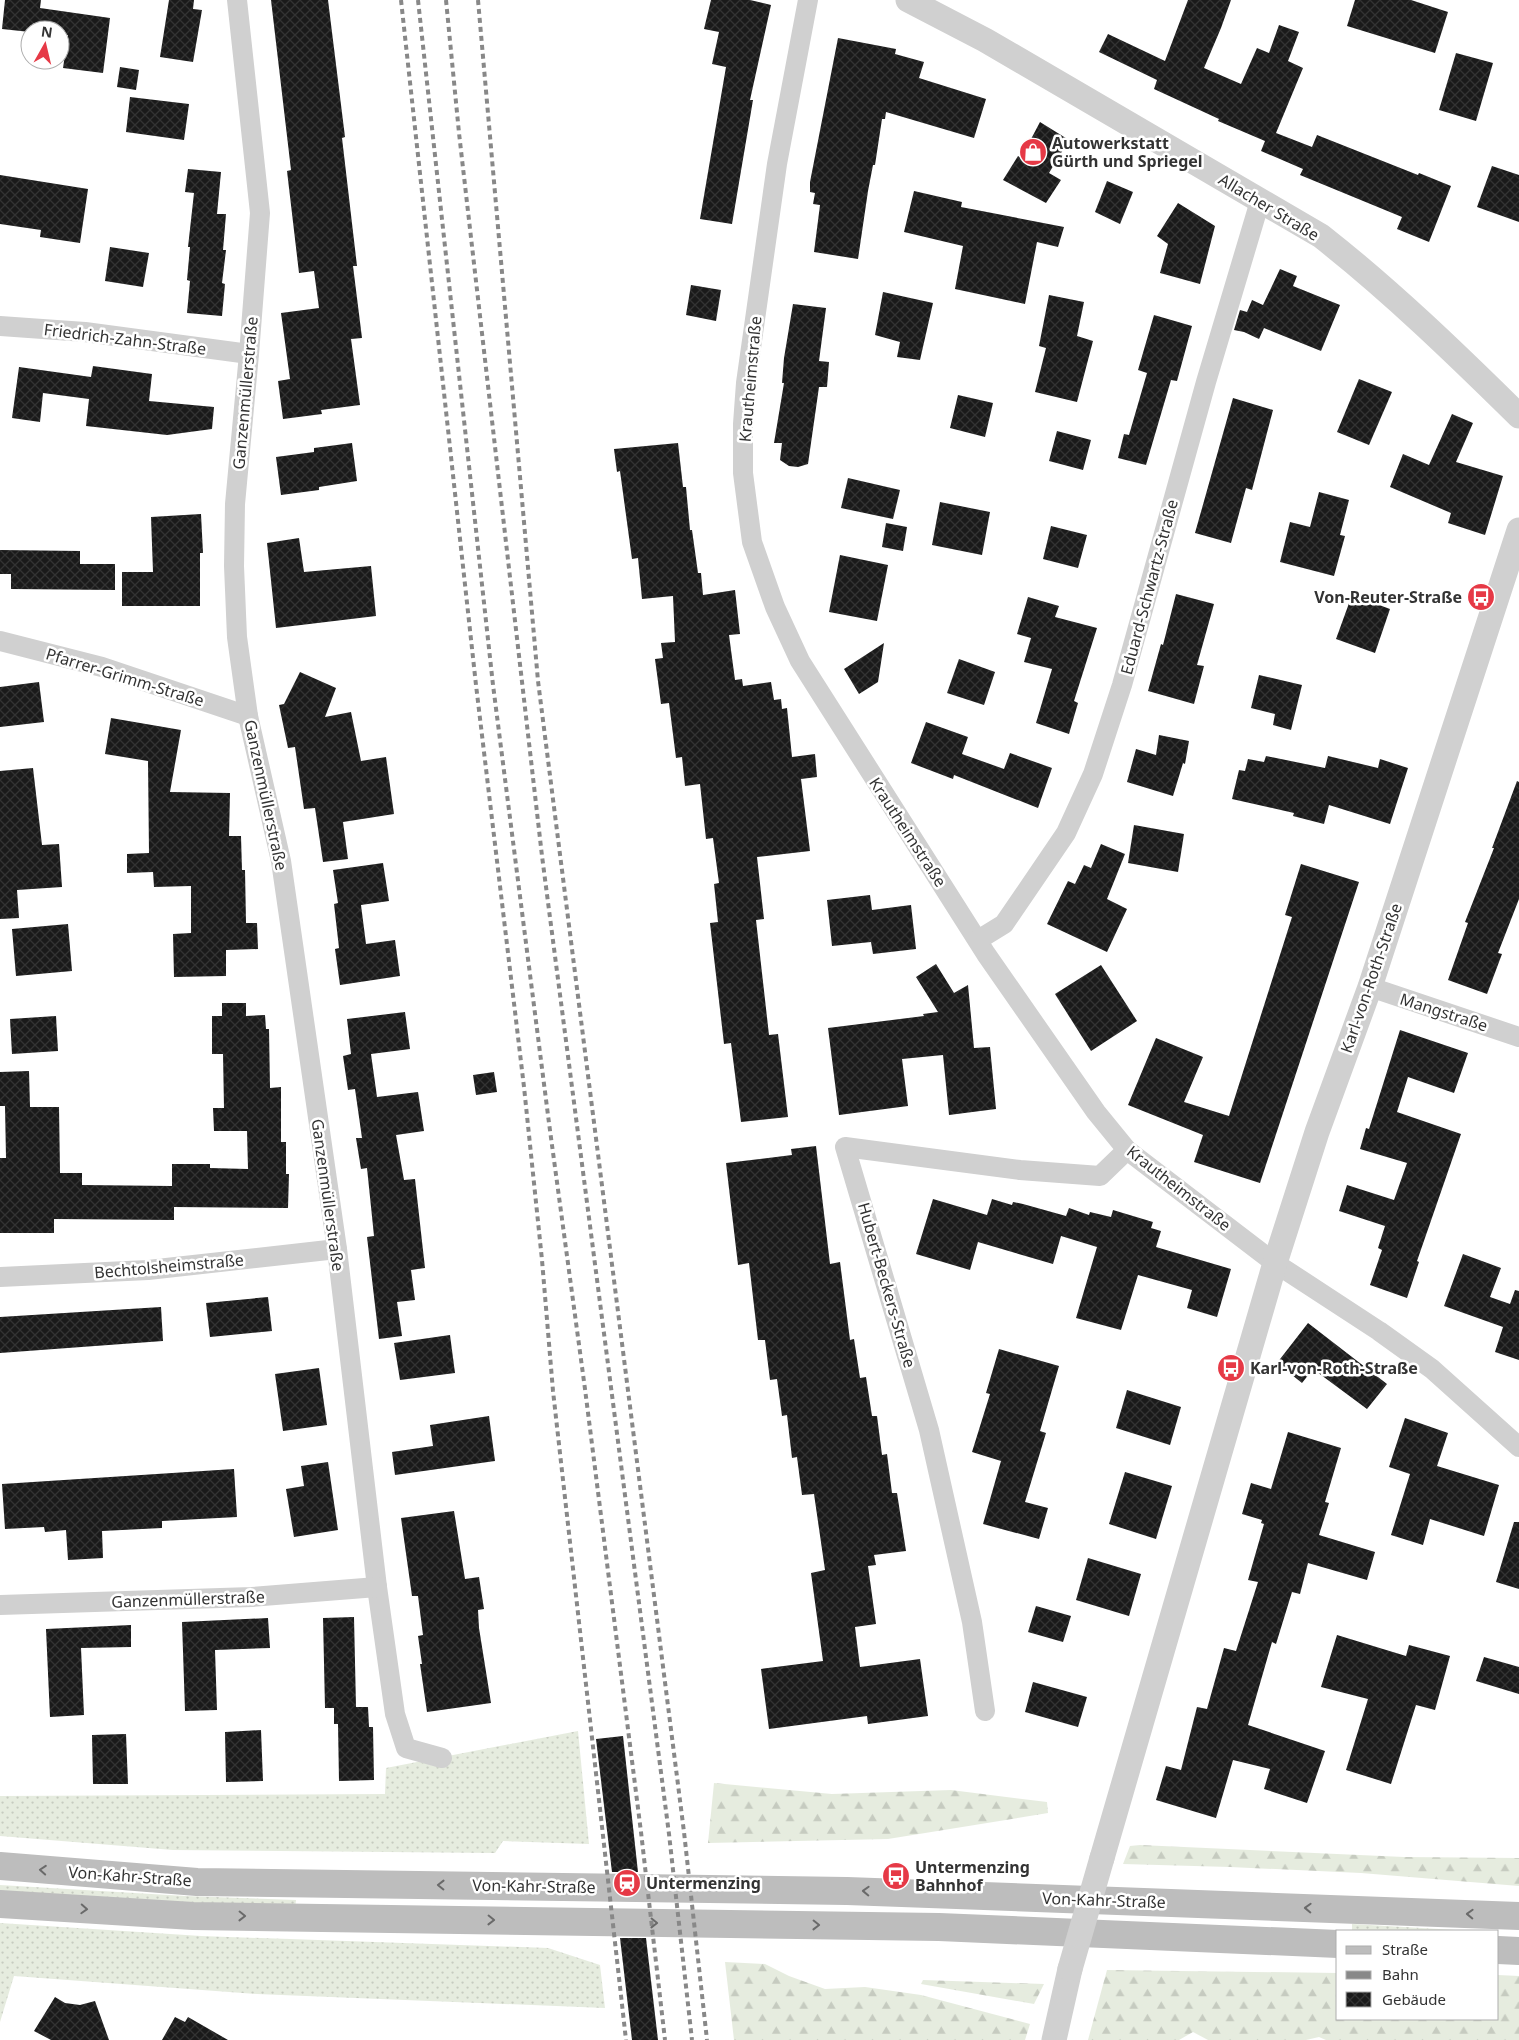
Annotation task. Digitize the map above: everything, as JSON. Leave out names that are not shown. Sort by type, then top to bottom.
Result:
[{"type":"main road","name":"Von-Kahr-Straße","points":[[0,1866],[196,1882],[847,1891],[1519,1916]]},
{"type":"main road","name":"Von-Kahr-Straße","points":[[0,1904],[193,1916],[939,1927],[1336,1944]]},
{"type":"main road","points":[[1499,1950],[1519,1951]]},
{"type":"street","name":"Ganzenmüllerstraße","points":[[237,0],[260,213],[235,504],[234,566],[237,637],[248,716],[281,860],[337,1249],[376,1586],[394,1714],[406,1748],[442,1758]]},
{"type":"street","name":"Krautheimstraße","points":[[808,0],[777,164],[746,383],[743,473],[752,542],[775,607],[800,661],[978,940],[1096,1112],[1127,1150],[1276,1263],[1379,1331],[1432,1369],[1519,1448]]},
{"type":"street","name":"Allacher Straße","points":[[908,0],[985,40],[1321,236],[1358,266],[1418,320],[1519,416]]},
{"type":"street","name":"Eduard-Schwartz-Straße","points":[[978,940],[1004,924],[1066,833],[1093,774],[1122,685],[1206,382],[1260,201]]},
{"type":"street","name":"Friedrich-Zahn-Straße","points":[[0,326],[84,332],[249,354]]},
{"type":"street","name":"Karl-von-Roth-Straße","points":[[1054,2040],[1070,1969],[1276,1263],[1317,1132],[1370,987],[1519,530]]},
{"type":"street","name":"Pfarrer-Grimm-Straße","points":[[0,641],[102,667],[248,716]]},
{"type":"street","name":"Mangstraße","points":[[1370,987],[1519,1037]]},
{"type":"street","name":"Hubert-Beckers-Straße","points":[[985,1711],[972,1622],[929,1430],[845,1147],[1020,1170],[1100,1176],[1127,1150]]},
{"type":"street","name":"Bechtolsheimstraße","points":[[0,1277],[148,1270],[337,1249]]},
{"type":"street","name":"Ganzenmüllerstraße","points":[[0,1605],[252,1597],[376,1586]]},
{"type":"green space","points":[[578,1731],[589,1844],[503,1841],[495,1853],[173,1850],[0,1836],[0,1796],[385,1794],[386,1768]]},
{"type":"green space","points":[[714,1783],[832,1794],[951,1790],[1047,1802],[1048,1813],[888,1839],[708,1843]]},
{"type":"green space","points":[[1130,1846],[1404,1857],[1519,1858],[1519,1886],[1361,1873],[1123,1864]]},
{"type":"green space","points":[[0,1885],[185,1896],[296,1900],[295,1909],[0,1895]]},
{"type":"green space","points":[[0,1923],[201,1936],[548,1948],[600,1965],[605,2008],[257,1994],[14,1976],[0,2022]]},
{"type":"green space","points":[[1352,1924],[1456,1930],[1352,1930]]},
{"type":"green space","points":[[725,1962],[765,1964],[789,1976],[825,1989],[865,1987],[921,1995],[1030,2024],[1025,2040],[734,2040]]},
{"type":"green space","points":[[1107,1970],[1336,1973],[1336,2020],[1499,2020],[1499,1975],[1519,1976],[1519,2040],[1326,2040],[1319,2037],[1306,2040],[1208,2040],[1193,2032],[1179,2040],[1088,2040]]},
{"type":"green space","points":[[923,1980],[1044,1984],[1034,2004],[921,1984]]},
{"type":"building","points":[[5,0],[41,0],[40,8],[110,18],[103,73],[70,69],[70,20],[20,20],[20,31],[2,29]]},
{"type":"building","points":[[169,0],[194,0],[193,9],[202,10],[193,62],[160,57]]},
{"type":"building","points":[[271,0],[328,0],[345,137],[342,138],[357,266],[353,266],[362,338],[351,339],[360,405],[321,410],[322,414],[283,419],[278,381],[290,379],[281,313],[319,308],[314,271],[299,273],[287,171],[291,170]]},
{"type":"building","points":[[711,0],[750,0],[771,5],[750,100],[753,100],[732,224],[700,219],[726,67],[712,64],[719,32],[704,29]]},
{"type":"building","points":[[1188,0],[1231,0],[1204,68],[1241,84],[1257,48],[1269,53],[1279,25],[1299,32],[1288,61],[1303,68],[1276,133],[1312,147],[1317,135],[1451,186],[1429,242],[1397,229],[1402,217],[1300,175],[1303,169],[1261,151],[1265,141],[1218,121],[1219,119],[1154,89],[1157,80],[1099,52],[1108,34],[1165,61]]},
{"type":"building","points":[[1355,0],[1411,0],[1448,12],[1435,53],[1347,26]]},
{"type":"building","points":[[838,38],[896,49],[895,54],[924,62],[919,78],[986,99],[974,138],[886,112],[885,119],[882,119],[875,165],[873,165],[868,191],[858,259],[814,252],[820,205],[813,204],[815,193],[810,192],[810,182]]},
{"type":"building","points":[[1456,53],[1493,63],[1476,121],[1439,110]]},
{"type":"building","points":[[120,67],[139,70],[136,90],[117,87]]},
{"type":"building","points":[[130,97],[189,104],[184,140],[126,132]]},
{"type":"building","points":[[1040,122],[1069,140],[1049,173],[1061,180],[1046,203],[1003,180],[1018,156],[1021,158]]},
{"type":"building","points":[[1492,166],[1519,175],[1519,222],[1477,207]]},
{"type":"building","points":[[188,169],[221,172],[217,214],[226,214],[223,250],[226,250],[222,283],[225,284],[222,316],[187,313],[190,281],[187,280],[190,247],[188,247],[194,193],[185,192]]},
{"type":"building","points":[[0,175],[88,189],[80,243],[40,237],[41,230],[0,224]]},
{"type":"building","points":[[1107,181],[1133,192],[1120,224],[1095,212]]},
{"type":"building","points":[[914,191],[962,202],[961,207],[1064,227],[1058,247],[1037,242],[1025,304],[955,289],[963,246],[904,232]]},
{"type":"building","points":[[1178,203],[1215,226],[1200,284],[1160,273],[1168,244],[1157,236]]},
{"type":"building","points":[[110,247],[149,253],[143,287],[105,281]]},
{"type":"building","points":[[1280,269],[1297,276],[1293,286],[1340,305],[1321,351],[1264,328],[1259,339],[1244,332],[1234,330],[1240,310],[1247,312],[1252,300],[1263,305]]},
{"type":"building","points":[[691,285],[721,290],[716,321],[686,315]]},
{"type":"building","points":[[883,292],[933,303],[920,360],[897,357],[900,342],[875,335]]},
{"type":"building","points":[[1049,295],[1084,302],[1077,336],[1093,341],[1077,402],[1035,392],[1046,348],[1039,346]]},
{"type":"building","points":[[793,304],[826,308],[819,361],[829,362],[827,387],[819,387],[808,464],[798,467],[789,466],[780,460],[782,443],[774,443],[784,383],[782,383],[784,358]]},
{"type":"building","points":[[1154,315],[1192,326],[1177,381],[1171,380],[1146,465],[1118,458],[1124,434],[1129,435],[1147,373],[1138,370]]},
{"type":"building","points":[[93,366],[152,374],[149,401],[214,407],[212,429],[167,435],[86,426],[89,399],[43,393],[40,422],[12,418],[19,367],[91,377]]},
{"type":"building","points":[[1359,379],[1392,392],[1369,445],[1337,432]]},
{"type":"building","points":[[958,395],[993,403],[985,437],[950,428]]},
{"type":"building","points":[[1233,398],[1273,410],[1252,490],[1246,488],[1231,543],[1195,533]]},
{"type":"building","points":[[1452,414],[1473,423],[1456,462],[1503,476],[1485,535],[1448,523],[1451,513],[1390,487],[1403,454],[1429,465]]},
{"type":"building","points":[[1057,431],[1091,440],[1083,470],[1049,461]]},
{"type":"building","points":[[352,443],[357,481],[319,487],[319,490],[281,495],[276,457],[314,452],[314,448]]},
{"type":"building","points":[[678,443],[683,487],[686,487],[690,530],[692,530],[698,573],[701,573],[703,595],[735,590],[740,634],[729,635],[735,680],[742,679],[743,686],[771,682],[774,700],[781,699],[782,709],[787,708],[792,757],[815,754],[817,777],[801,779],[810,851],[757,857],[764,919],[756,920],[769,1035],[778,1034],[788,1117],[741,1122],[731,1043],[724,1044],[710,923],[718,922],[714,884],[719,883],[713,838],[706,839],[700,784],[685,786],[682,757],[676,758],[669,703],[661,704],[655,659],[663,658],[661,643],[675,642],[673,596],[642,599],[638,558],[632,559],[620,471],[617,472],[614,449]]},
{"type":"building","points":[[848,478],[900,490],[893,519],[841,508]]},
{"type":"building","points":[[1319,492],[1349,500],[1340,535],[1345,536],[1334,576],[1280,562],[1290,522],[1310,527]]},
{"type":"building","points":[[940,502],[990,512],[982,555],[932,545]]},
{"type":"building","points":[[201,514],[203,553],[200,553],[200,606],[122,606],[122,572],[153,572],[151,517]]},
{"type":"building","points":[[886,523],[907,527],[903,551],[882,547]]},
{"type":"building","points":[[1051,526],[1087,535],[1078,568],[1043,559]]},
{"type":"building","points":[[299,538],[304,572],[371,566],[376,616],[276,628],[267,543]]},
{"type":"building","points":[[0,550],[80,551],[80,564],[115,564],[115,590],[11,589],[11,574],[0,574]]},
{"type":"building","points":[[840,555],[888,565],[877,621],[829,612]]},
{"type":"building","points":[[1176,594],[1214,604],[1197,665],[1204,666],[1194,704],[1148,691],[1161,644],[1163,645]]},
{"type":"building","points":[[1352,595],[1390,609],[1375,653],[1336,639]]},
{"type":"building","points":[[1028,597],[1059,606],[1055,617],[1097,628],[1074,701],[1078,703],[1069,734],[1036,723],[1052,669],[1024,662],[1031,638],[1017,634]]},
{"type":"building","points":[[884,643],[878,682],[859,694],[844,669]]},
{"type":"building","points":[[959,659],[995,672],[984,705],[947,693]]},
{"type":"building","points":[[300,672],[336,688],[325,717],[351,712],[361,761],[386,757],[394,814],[343,822],[348,859],[323,862],[315,808],[304,809],[295,747],[288,748],[279,705],[284,704]]},
{"type":"building","points":[[1259,675],[1302,685],[1291,730],[1273,725],[1275,714],[1251,708]]},
{"type":"building","points":[[39,682],[44,722],[0,727],[0,687]]},
{"type":"building","points":[[111,718],[181,730],[170,792],[230,793],[229,836],[241,836],[242,870],[245,870],[246,923],[257,923],[258,949],[226,950],[226,976],[174,977],[173,934],[191,933],[191,886],[154,887],[153,872],[127,873],[127,854],[149,853],[148,761],[105,754]]},
{"type":"building","points":[[926,722],[968,737],[962,754],[1004,769],[1010,753],[1052,768],[1038,808],[954,775],[953,779],[911,763]]},
{"type":"building","points":[[1159,735],[1189,741],[1185,764],[1183,763],[1173,796],[1127,782],[1136,749],[1156,755]]},
{"type":"building","points":[[1266,756],[1325,768],[1328,756],[1378,768],[1380,759],[1408,768],[1390,824],[1329,805],[1324,824],[1293,816],[1294,813],[1232,799],[1239,770],[1245,771],[1248,759],[1264,762]]},
{"type":"building","points":[[33,768],[42,845],[59,844],[62,887],[17,890],[19,918],[0,919],[0,771]]},
{"type":"building","points":[[1517,781],[1519,782],[1519,899],[1498,953],[1502,954],[1487,994],[1448,980],[1468,923],[1465,922],[1494,848],[1492,848]]},
{"type":"building","points":[[1134,825],[1184,834],[1178,872],[1128,863]]},
{"type":"building","points":[[1101,844],[1125,854],[1107,899],[1127,909],[1107,952],[1047,924],[1068,881],[1075,884],[1084,865],[1091,868]]},
{"type":"building","points":[[383,863],[389,901],[361,905],[366,944],[395,940],[400,976],[340,985],[335,949],[339,948],[334,904],[338,903],[333,870]]},
{"type":"building","points":[[1301,864],[1359,882],[1260,1183],[1194,1162],[1203,1135],[1128,1105],[1156,1038],[1203,1057],[1184,1102],[1229,1116],[1292,917],[1285,915]]},
{"type":"building","points":[[870,895],[872,910],[911,905],[916,949],[873,954],[871,942],[832,946],[827,900]]},
{"type":"building","points":[[68,924],[72,971],[16,976],[12,929]]},
{"type":"building","points":[[936,964],[954,993],[968,985],[974,1048],[990,1047],[996,1109],[949,1115],[943,1055],[902,1059],[908,1106],[839,1115],[828,1028],[924,1016],[923,1014],[938,1012],[916,977]]},
{"type":"building","points":[[1101,965],[1137,1021],[1091,1051],[1055,994]]},
{"type":"building","points":[[222,1003],[246,1003],[246,1016],[265,1015],[266,1029],[269,1029],[270,1088],[281,1087],[281,1142],[286,1142],[286,1174],[289,1174],[288,1208],[174,1207],[174,1220],[54,1219],[54,1233],[0,1233],[0,1158],[6,1158],[5,1106],[0,1106],[0,1072],[29,1071],[30,1107],[59,1107],[60,1173],[82,1173],[82,1185],[172,1186],[172,1164],[210,1164],[210,1168],[248,1169],[247,1131],[214,1131],[213,1108],[224,1108],[223,1054],[212,1054],[212,1016],[222,1016]]},
{"type":"building","points":[[405,1012],[410,1049],[371,1054],[377,1097],[418,1092],[424,1131],[396,1135],[404,1180],[415,1179],[425,1268],[411,1270],[415,1300],[397,1302],[402,1336],[379,1339],[367,1237],[374,1236],[367,1168],[361,1169],[356,1138],[362,1138],[355,1089],[348,1090],[343,1056],[351,1054],[347,1019]]},
{"type":"building","points":[[56,1016],[58,1051],[12,1054],[10,1019]]},
{"type":"building","points":[[1400,1030],[1468,1053],[1454,1093],[1408,1077],[1397,1112],[1461,1134],[1417,1261],[1419,1262],[1407,1298],[1370,1285],[1382,1250],[1378,1248],[1385,1226],[1339,1211],[1347,1185],[1394,1200],[1407,1163],[1360,1149],[1366,1128],[1369,1129]]},
{"type":"building","points":[[494,1072],[497,1092],[476,1095],[473,1075]]},
{"type":"building","points":[[816,1146],[830,1264],[840,1262],[850,1340],[854,1339],[860,1378],[866,1377],[872,1416],[877,1416],[882,1455],[887,1454],[892,1493],[897,1493],[906,1551],[874,1555],[876,1565],[868,1566],[876,1624],[855,1627],[860,1667],[920,1659],[928,1716],[868,1724],[867,1716],[769,1729],[761,1669],[823,1661],[811,1573],[825,1570],[814,1494],[802,1495],[797,1457],[792,1458],[787,1415],[782,1416],[777,1379],[770,1380],[765,1340],[758,1340],[749,1263],[738,1265],[726,1163],[792,1155],[791,1149]]},
{"type":"building","points":[[933,1199],[987,1215],[992,1199],[1012,1205],[1013,1202],[1023,1204],[1066,1216],[1069,1208],[1089,1215],[1090,1212],[1111,1217],[1113,1210],[1153,1222],[1151,1228],[1161,1231],[1156,1247],[1231,1269],[1217,1317],[1187,1308],[1192,1290],[1138,1275],[1121,1330],[1076,1318],[1097,1247],[1061,1236],[1053,1264],[978,1242],[970,1270],[916,1254]]},
{"type":"building","points":[[1463,1254],[1501,1268],[1490,1297],[1510,1304],[1515,1290],[1519,1291],[1519,1360],[1495,1352],[1503,1327],[1444,1306]]},
{"type":"building","points":[[268,1297],[272,1331],[210,1337],[206,1303]]},
{"type":"building","points":[[161,1307],[163,1341],[0,1353],[0,1317]]},
{"type":"building","points":[[1308,1323],[1387,1384],[1367,1409],[1313,1369],[1302,1383],[1277,1363]]},
{"type":"building","points":[[450,1335],[455,1373],[400,1380],[394,1343]]},
{"type":"building","points":[[999,1349],[1059,1366],[1040,1431],[1046,1433],[1025,1502],[1048,1508],[1039,1539],[983,1524],[1001,1461],[972,1452],[990,1394],[986,1393]]},
{"type":"building","points":[[319,1368],[327,1425],[283,1431],[275,1374]]},
{"type":"building","points":[[1127,1390],[1181,1407],[1170,1445],[1116,1428]]},
{"type":"building","points":[[489,1416],[495,1461],[395,1475],[392,1452],[433,1446],[430,1425]]},
{"type":"building","points":[[1405,1418],[1448,1433],[1437,1466],[1499,1485],[1484,1536],[1430,1519],[1423,1545],[1391,1535],[1410,1474],[1389,1467]]},
{"type":"building","points":[[1288,1432],[1341,1448],[1325,1502],[1329,1503],[1319,1535],[1375,1552],[1367,1580],[1308,1563],[1300,1594],[1292,1592],[1276,1644],[1272,1642],[1248,1725],[1325,1751],[1307,1803],[1264,1789],[1270,1769],[1233,1760],[1216,1818],[1156,1800],[1166,1766],[1181,1770],[1197,1707],[1207,1709],[1224,1648],[1236,1651],[1258,1582],[1248,1580],[1264,1524],[1261,1523],[1262,1520],[1242,1514],[1251,1483],[1271,1489]]},
{"type":"building","points":[[328,1462],[338,1530],[294,1537],[286,1489],[304,1486],[301,1466]]},
{"type":"building","points":[[234,1469],[237,1517],[162,1521],[162,1528],[102,1531],[103,1558],[68,1560],[66,1530],[45,1532],[44,1527],[5,1529],[2,1484]]},
{"type":"building","points":[[1125,1472],[1172,1486],[1156,1539],[1109,1524]]},
{"type":"building","points":[[454,1511],[465,1579],[479,1577],[484,1609],[478,1610],[479,1628],[491,1703],[427,1712],[420,1664],[422,1664],[418,1636],[423,1635],[418,1596],[412,1596],[401,1518]]},
{"type":"building","points":[[1514,1522],[1519,1522],[1519,1589],[1496,1582]]},
{"type":"building","points":[[1088,1558],[1141,1574],[1129,1616],[1076,1600]]},
{"type":"building","points":[[1036,1606],[1071,1616],[1063,1642],[1028,1632]]},
{"type":"building","points":[[354,1617],[356,1707],[368,1707],[369,1727],[373,1727],[374,1780],[339,1781],[338,1724],[334,1724],[334,1708],[325,1708],[323,1618]]},
{"type":"building","points":[[268,1618],[270,1648],[215,1650],[217,1710],[185,1711],[182,1622]]},
{"type":"building","points":[[131,1625],[131,1647],[81,1648],[84,1715],[50,1717],[46,1629]]},
{"type":"building","points":[[1337,1635],[1406,1656],[1409,1645],[1450,1656],[1435,1710],[1416,1705],[1391,1784],[1346,1770],[1368,1699],[1321,1687]]},
{"type":"building","points":[[1484,1657],[1519,1667],[1519,1694],[1476,1681]]},
{"type":"building","points":[[1033,1682],[1087,1697],[1078,1727],[1025,1712]]},
{"type":"building","points":[[261,1730],[263,1781],[226,1782],[225,1732]]},
{"type":"building","points":[[126,1734],[128,1784],[93,1784],[92,1735]]},
{"type":"building","points":[[623,1736],[638,1872],[612,1872],[596,1739]]},
{"type":"building","points":[[620,1938],[646,1938],[658,2040],[632,2040]]},
{"type":"building","points":[[55,1997],[65,2003],[80,2005],[95,2001],[109,2040],[51,2040],[34,2031]]},
{"type":"building","points":[[175,2017],[185,2022],[188,2017],[228,2040],[162,2040]]},
{"type":"railway","points":[[401,0],[476,685],[524,1087],[553,1391],[626,2040]]},
{"type":"railway","points":[[418,0],[493,685],[585,1389],[641,1832],[665,2040]]},
{"type":"railway","points":[[446,0],[459,133],[542,856],[669,1834],[692,2040]]},
{"type":"railway","points":[[478,0],[538,681],[684,1832],[707,2040]]},
{"type":"place","name":"Autowerkstatt Gürth und Spriegel","points":[[1033,152]]},
{"type":"place","name":"Von-Reuter-Straße","points":[[1481,597]]},
{"type":"place","name":"Karl-von-Roth-Straße","points":[[1231,1368]]},
{"type":"place","name":"Untermenzing Bahnhof","points":[[896,1876]]},
{"type":"place","name":"Untermenzing","points":[[627,1883]]}]
